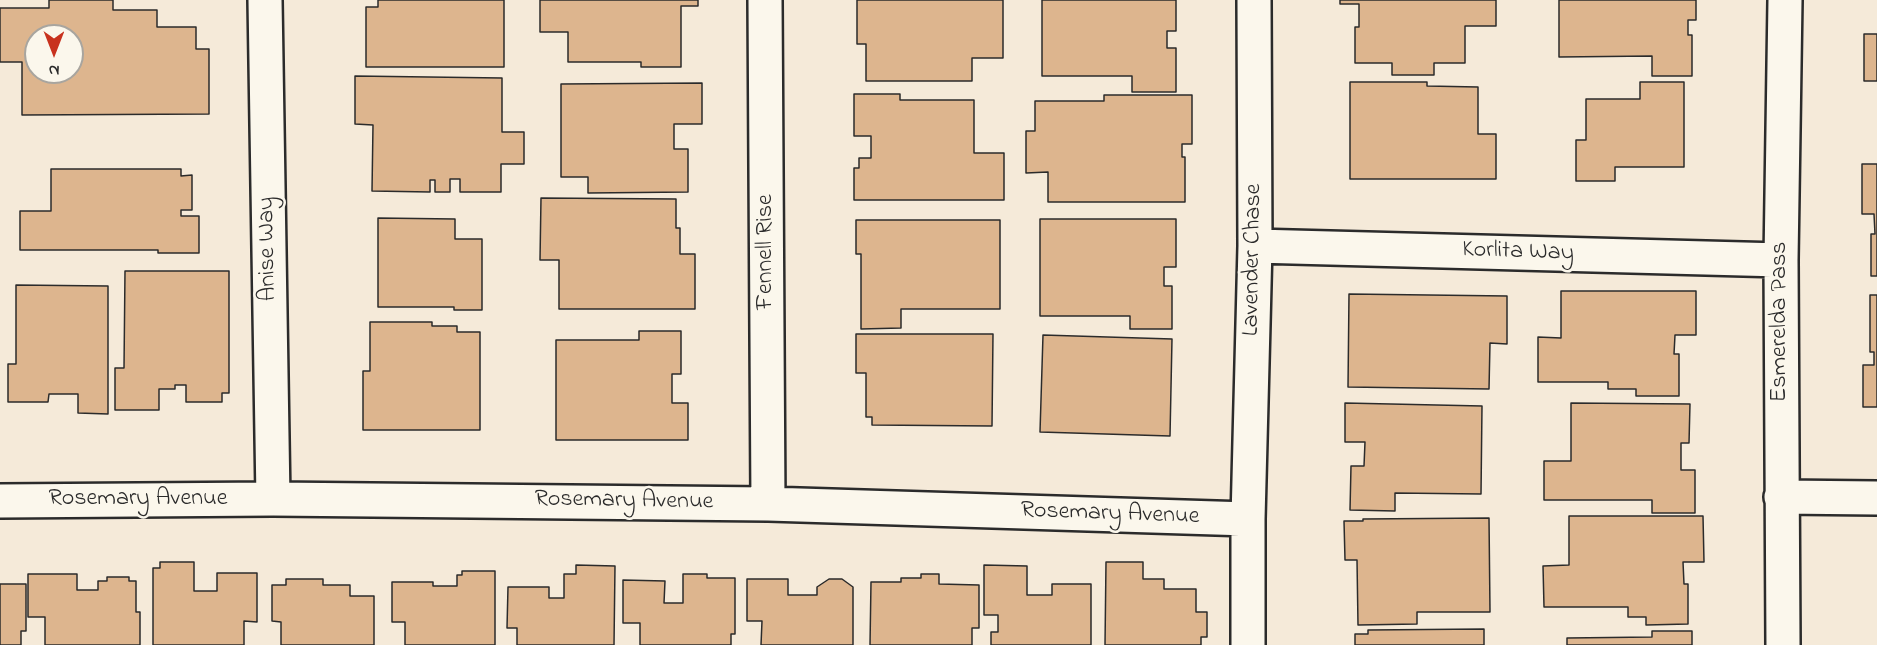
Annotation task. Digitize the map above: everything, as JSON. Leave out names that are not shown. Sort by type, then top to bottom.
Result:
[{"type":"street","name":"Anise Way","points":[[265,0],[273,499]]},
{"type":"street","name":"Fennell Rise","points":[[765,0],[768,504]]},
{"type":"street","name":"Lavender Chase","points":[[1248,645],[1248,519],[1255,246],[1254,0]]},
{"type":"street","name":"Esmerelda Pass","points":[[1783,645],[1780,497],[1780,260],[1785,0]]},
{"type":"street","name":"Korlita Way","points":[[1255,246],[1780,260]]},
{"type":"street","points":[[1780,497],[1877,498]]},
{"type":"street","name":"Rosemary Avenue","points":[[0,501],[273,499],[768,504],[1248,519]]},
{"type":"building","points":[[49,0],[113,0],[113,10],[157,10],[157,27],[196,27],[196,49],[209,49],[209,114],[22,115],[22,62],[0,62],[0,8],[49,8]]},
{"type":"building","points":[[378,0],[504,0],[504,67],[366,67],[366,7],[378,7]]},
{"type":"building","points":[[540,0],[698,0],[698,6],[681,6],[681,67],[641,67],[641,62],[568,62],[568,32],[540,32]]},
{"type":"building","points":[[857,0],[1003,0],[1003,58],[972,58],[972,81],[866,81],[866,44],[857,44]]},
{"type":"building","points":[[1042,0],[1176,0],[1176,31],[1167,31],[1167,48],[1176,48],[1176,92],[1132,92],[1132,76],[1042,76]]},
{"type":"building","points":[[1340,0],[1496,0],[1496,26],[1465,26],[1465,63],[1434,63],[1434,75],[1392,75],[1392,63],[1355,63],[1355,27],[1359,27],[1359,4],[1340,4]]},
{"type":"building","points":[[1559,0],[1696,0],[1696,20],[1688,20],[1688,35],[1692,35],[1692,76],[1652,76],[1652,56],[1559,57]]},
{"type":"building","points":[[1864,34],[1877,34],[1877,81],[1864,81]]},
{"type":"building","points":[[355,76],[502,78],[502,132],[524,132],[524,164],[501,164],[501,192],[460,192],[460,179],[450,179],[450,192],[435,192],[435,180],[430,180],[430,192],[372,191],[373,125],[355,124]]},
{"type":"building","points":[[1350,82],[1427,82],[1427,86],[1478,87],[1478,134],[1496,134],[1496,179],[1350,179]]},
{"type":"building","points":[[1640,82],[1684,82],[1684,167],[1615,167],[1615,181],[1576,181],[1576,140],[1586,140],[1586,99],[1640,99]]},
{"type":"building","points":[[702,83],[702,124],[674,124],[674,149],[688,149],[688,192],[588,193],[588,177],[561,177],[561,84]]},
{"type":"building","points":[[854,94],[900,94],[900,100],[974,100],[974,153],[1004,153],[1004,200],[854,200],[854,168],[859,168],[859,158],[871,158],[871,136],[854,136]]},
{"type":"building","points":[[1104,95],[1192,95],[1192,144],[1182,144],[1182,157],[1185,157],[1185,202],[1048,202],[1048,172],[1026,173],[1026,131],[1035,131],[1035,101],[1104,101]]},
{"type":"building","points":[[1862,164],[1877,164],[1877,276],[1871,276],[1871,234],[1875,234],[1874,214],[1862,214]]},
{"type":"building","points":[[51,169],[181,169],[181,176],[192,175],[192,210],[181,210],[181,216],[199,216],[199,253],[158,253],[158,250],[20,250],[20,211],[51,211]]},
{"type":"building","points":[[541,198],[676,199],[676,228],[680,228],[680,254],[695,254],[695,309],[559,309],[559,260],[540,260]]},
{"type":"building","points":[[378,218],[455,219],[455,239],[482,239],[482,310],[454,310],[454,307],[378,307]]},
{"type":"building","points":[[1040,219],[1176,219],[1176,267],[1164,267],[1164,286],[1172,286],[1172,329],[1130,329],[1130,316],[1040,316]]},
{"type":"building","points":[[856,220],[1000,220],[1000,309],[901,309],[901,328],[861,329],[861,254],[856,254]]},
{"type":"building","points":[[125,271],[229,271],[229,393],[222,393],[222,402],[186,402],[186,385],[175,385],[175,389],[159,389],[159,410],[115,410],[115,368],[124,368]]},
{"type":"building","points":[[16,285],[108,286],[108,414],[78,413],[78,394],[49,394],[48,402],[8,402],[8,364],[16,364]]},
{"type":"building","points":[[1561,291],[1696,291],[1696,335],[1675,335],[1674,354],[1679,354],[1679,396],[1636,396],[1636,389],[1608,389],[1608,382],[1538,382],[1538,337],[1561,338]]},
{"type":"building","points":[[1349,294],[1507,296],[1507,344],[1490,343],[1489,389],[1348,387]]},
{"type":"building","points":[[1870,295],[1877,295],[1877,407],[1863,407],[1863,365],[1874,365],[1874,352],[1870,352]]},
{"type":"building","points":[[370,322],[432,322],[432,326],[457,326],[457,332],[480,332],[480,430],[363,430],[363,371],[370,371]]},
{"type":"building","points":[[639,331],[681,331],[681,374],[672,374],[672,403],[688,403],[688,440],[556,440],[556,340],[639,340]]},
{"type":"building","points":[[856,334],[993,334],[992,426],[872,425],[872,417],[866,417],[866,373],[856,373]]},
{"type":"building","points":[[1043,335],[1172,339],[1170,436],[1040,432]]},
{"type":"building","points":[[1345,403],[1482,406],[1481,494],[1395,493],[1395,511],[1350,510],[1351,466],[1364,466],[1365,442],[1345,442]]},
{"type":"building","points":[[1571,403],[1690,404],[1689,443],[1681,443],[1681,470],[1695,470],[1695,513],[1652,513],[1652,500],[1544,500],[1544,461],[1571,461]]},
{"type":"building","points":[[1569,516],[1703,516],[1704,562],[1683,562],[1684,584],[1688,584],[1688,624],[1646,625],[1646,617],[1628,617],[1628,607],[1544,607],[1543,566],[1569,565]]},
{"type":"building","points":[[1489,518],[1490,612],[1417,612],[1417,624],[1358,625],[1357,560],[1345,560],[1344,521]]},
{"type":"building","points":[[160,562],[194,562],[194,591],[217,591],[217,573],[257,573],[257,622],[244,621],[244,645],[153,645],[153,568],[160,568]]},
{"type":"building","points":[[1106,562],[1143,562],[1143,579],[1164,579],[1164,589],[1196,589],[1196,612],[1207,612],[1207,637],[1201,637],[1201,645],[1105,645]]},
{"type":"building","points":[[576,565],[615,566],[614,645],[517,645],[517,628],[507,628],[508,587],[549,587],[549,598],[564,598],[564,574],[576,574]]},
{"type":"building","points":[[984,565],[1027,566],[1027,595],[1052,595],[1052,584],[1091,584],[1091,645],[991,645],[991,632],[998,632],[998,615],[984,615]]},
{"type":"building","points":[[462,571],[495,571],[495,645],[405,645],[405,622],[392,622],[392,582],[433,582],[433,586],[457,586],[457,575],[462,575]]},
{"type":"building","points":[[28,574],[77,574],[77,590],[98,590],[98,581],[107,581],[107,577],[129,577],[129,581],[136,581],[136,612],[140,612],[140,645],[45,645],[45,617],[28,617]]},
{"type":"building","points":[[683,574],[707,574],[707,578],[735,578],[735,634],[731,634],[731,645],[640,645],[640,623],[623,623],[623,580],[665,581],[664,603],[683,603]]},
{"type":"building","points":[[921,574],[939,574],[939,584],[979,585],[979,628],[972,628],[972,645],[870,645],[871,582],[901,582],[901,578],[921,578]]},
{"type":"building","points":[[286,579],[323,579],[323,585],[350,585],[350,596],[374,596],[374,645],[281,645],[281,622],[272,621],[272,585],[286,585]]},
{"type":"building","points":[[747,579],[788,579],[788,595],[817,595],[817,587],[829,579],[842,579],[853,587],[853,645],[761,645],[762,621],[747,621]]},
{"type":"building","points":[[0,584],[26,584],[26,631],[21,631],[21,645],[0,645]]},
{"type":"building","points":[[1484,629],[1484,645],[1355,645],[1355,634],[1368,634],[1368,630]]},
{"type":"building","points":[[1652,631],[1692,631],[1692,645],[1567,645],[1567,638],[1652,637]]}]
